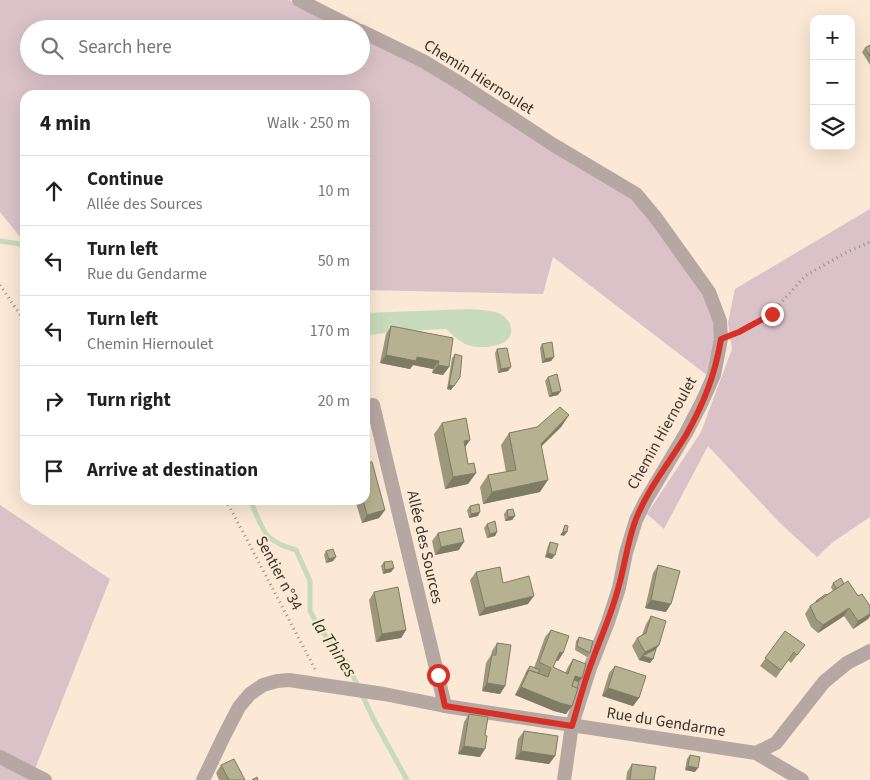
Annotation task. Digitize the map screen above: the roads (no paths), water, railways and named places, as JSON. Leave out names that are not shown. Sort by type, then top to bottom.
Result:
[{"type":"street","points":[[299,0],[338,20]]},
{"type":"street","name":"Chemin Hiernoulet","points":[[370,35],[423,61],[552,144],[636,194],[656,218],[709,292],[720,321],[721,339],[714,375],[686,434],[636,520],[614,605],[590,668],[572,726],[564,780]]},
{"type":"street","name":"Allée des Sources","points":[[370,405],[373,405],[445,706]]},
{"type":"street","points":[[756,753],[776,743],[824,682],[847,663],[870,651]]},
{"type":"street","name":"Rue du Gendarme","points":[[203,780],[239,707],[250,694],[263,685],[289,680],[323,684],[572,726],[756,753]]},
{"type":"street","points":[[756,753],[802,780]]},
{"type":"street","points":[[0,757],[45,780]]},
{"type":"waterway","name":"la Thines","points":[[0,241],[20,244]]},
{"type":"waterway","name":"la Thines","points":[[252,505],[261,526],[270,538],[296,550],[310,581],[310,611],[318,626],[347,663],[374,720],[407,780]]}]
